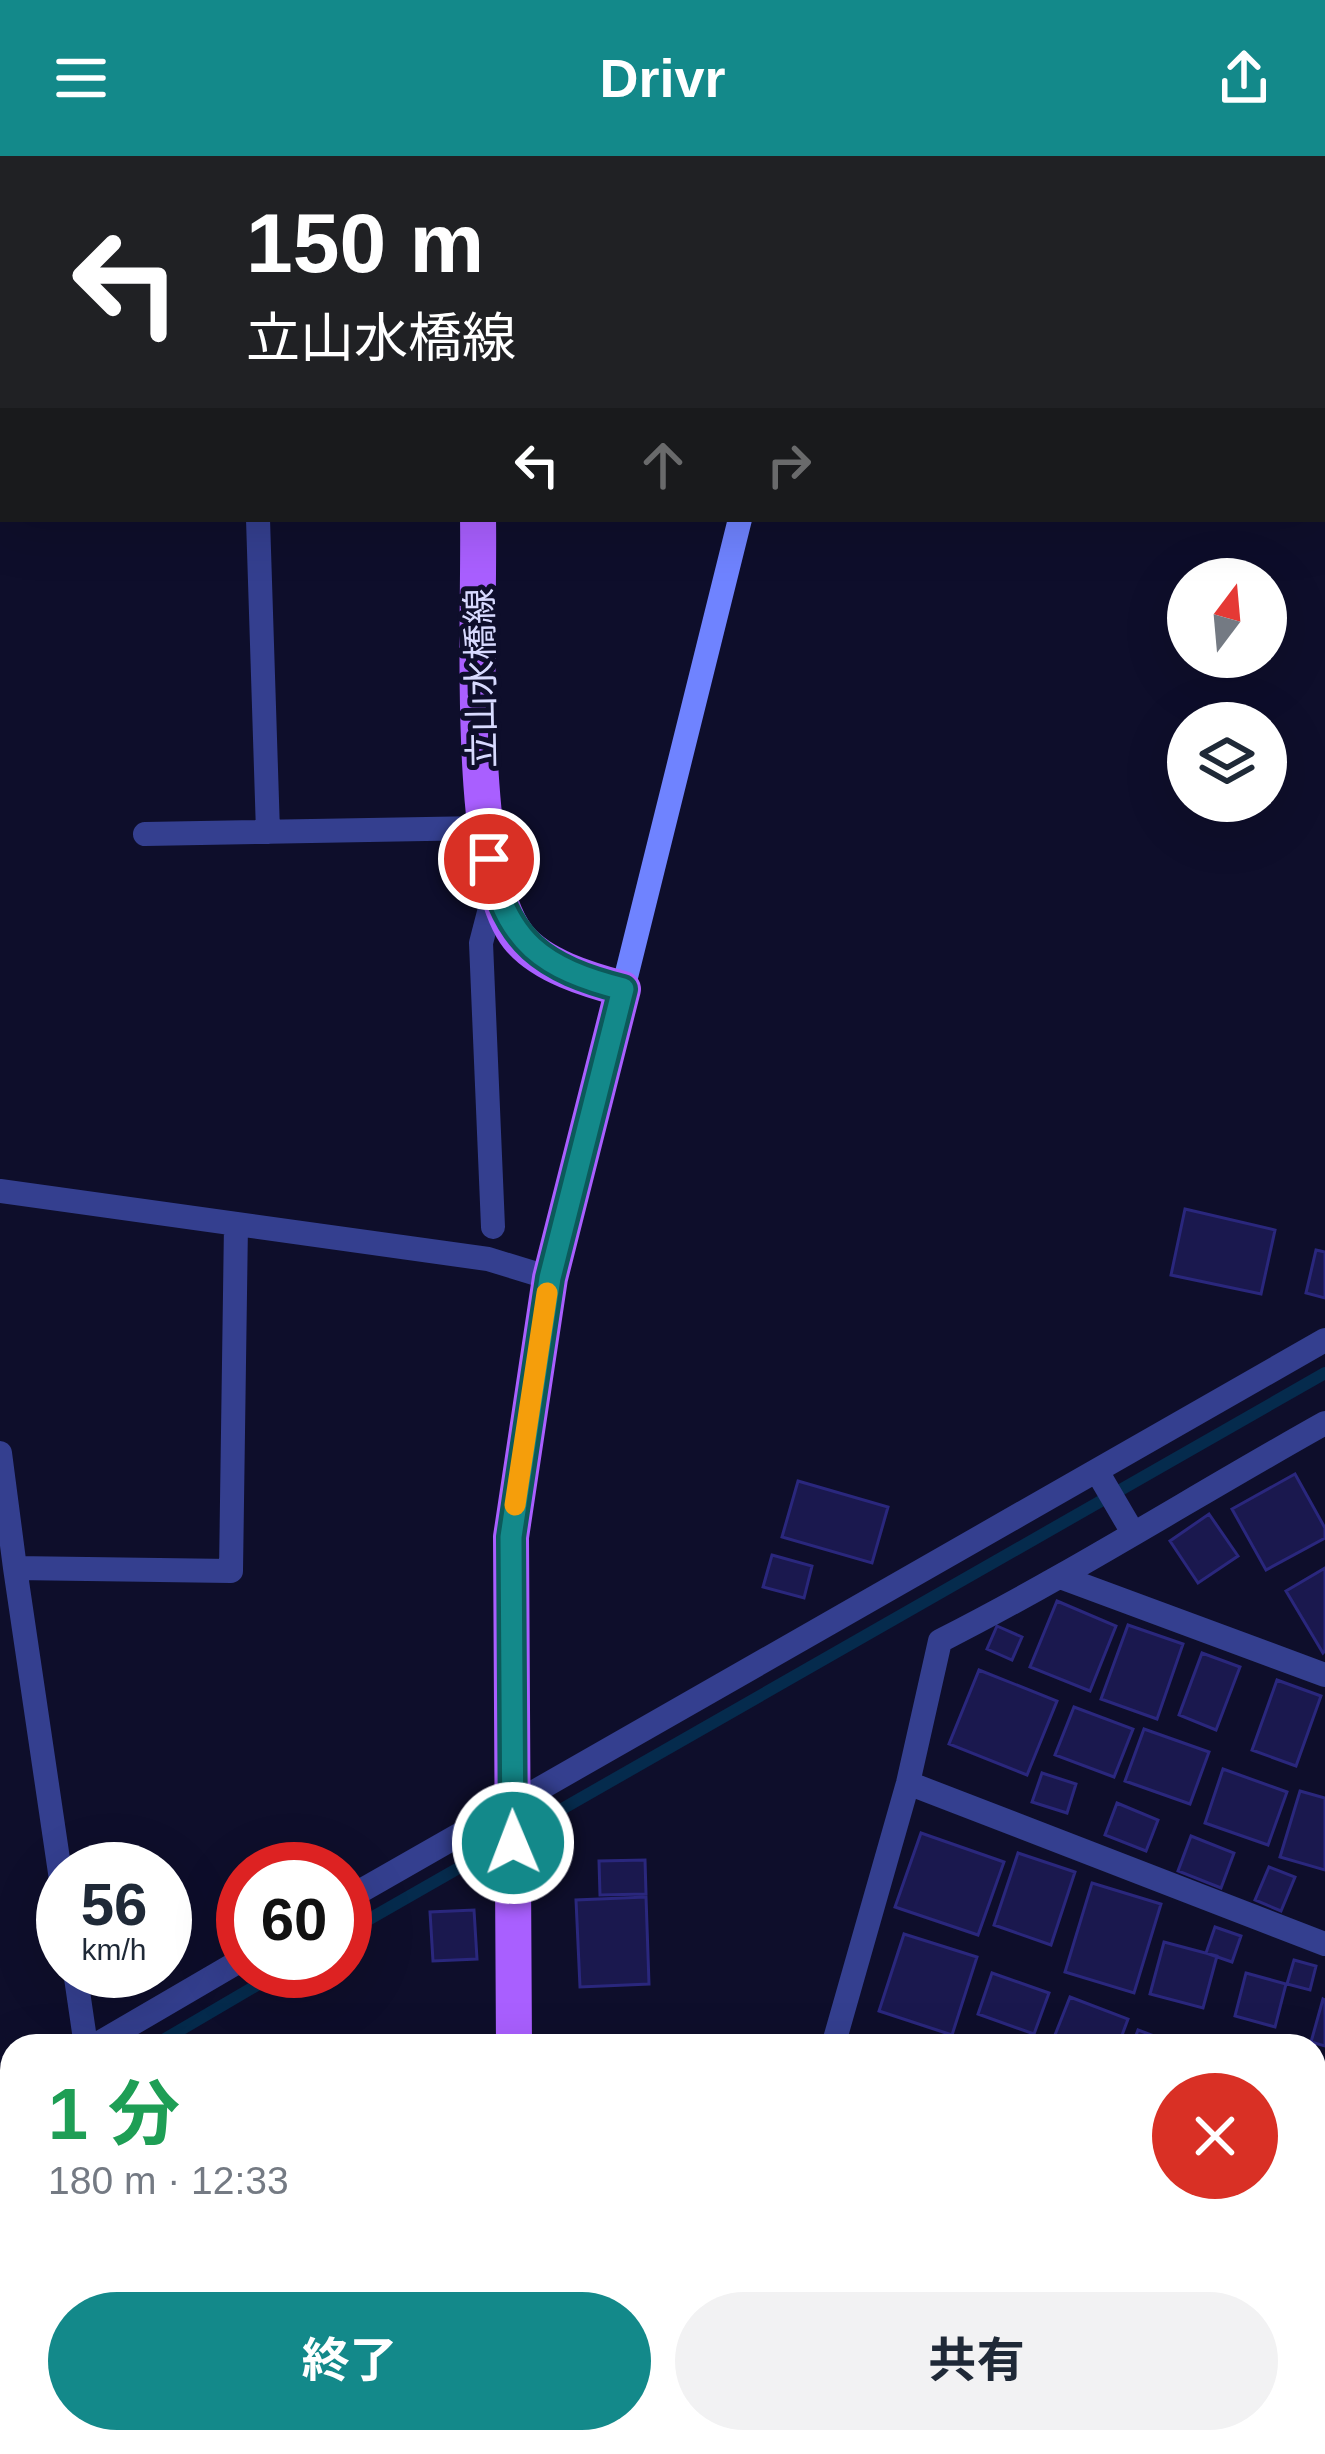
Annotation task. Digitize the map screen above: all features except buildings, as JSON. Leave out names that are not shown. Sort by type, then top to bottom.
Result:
[{"type":"main road","name":"立山水橋線","points":[[478,522],[483,828],[495,889],[518,938],[580,978],[623,989]]},
{"type":"main road","points":[[514,2034],[511,1537],[550,1278],[623,989]]},
{"type":"street","points":[[258,522],[268,832]]},
{"type":"street","points":[[623,989],[739,522]]},
{"type":"street","points":[[145,834],[483,828]]},
{"type":"street","points":[[493,1227],[481,944],[495,889]]},
{"type":"street","points":[[0,1191],[488,1259],[550,1278]]},
{"type":"street","points":[[15,1568],[231,1571],[236,1224]]},
{"type":"street","points":[[372,1884],[1325,1340]]},
{"type":"street","points":[[841,2034],[908,1783],[940,1641],[1063,1578],[1132,1531],[1325,1424]]},
{"type":"street","points":[[0,1453],[55,1842]]},
{"type":"street","points":[[1098,1473],[1132,1531]]},
{"type":"street","points":[[1063,1578],[1325,1675]]},
{"type":"street","points":[[908,1783],[1325,1944]]},
{"type":"street","points":[[111,2034],[216,1974]]},
{"type":"street","points":[[80,1998],[87,2034]]},
{"type":"waterway","points":[[372,1918],[1325,1373]]},
{"type":"waterway","points":[[173,2034],[235,1998]]},
{"type":"slow traffic","points":[[515,1505],[547,1293]]},
{"type":"route","points":[[489,859],[495,889],[518,938],[580,978],[623,989],[550,1278],[511,1537],[513,1843]]}]
